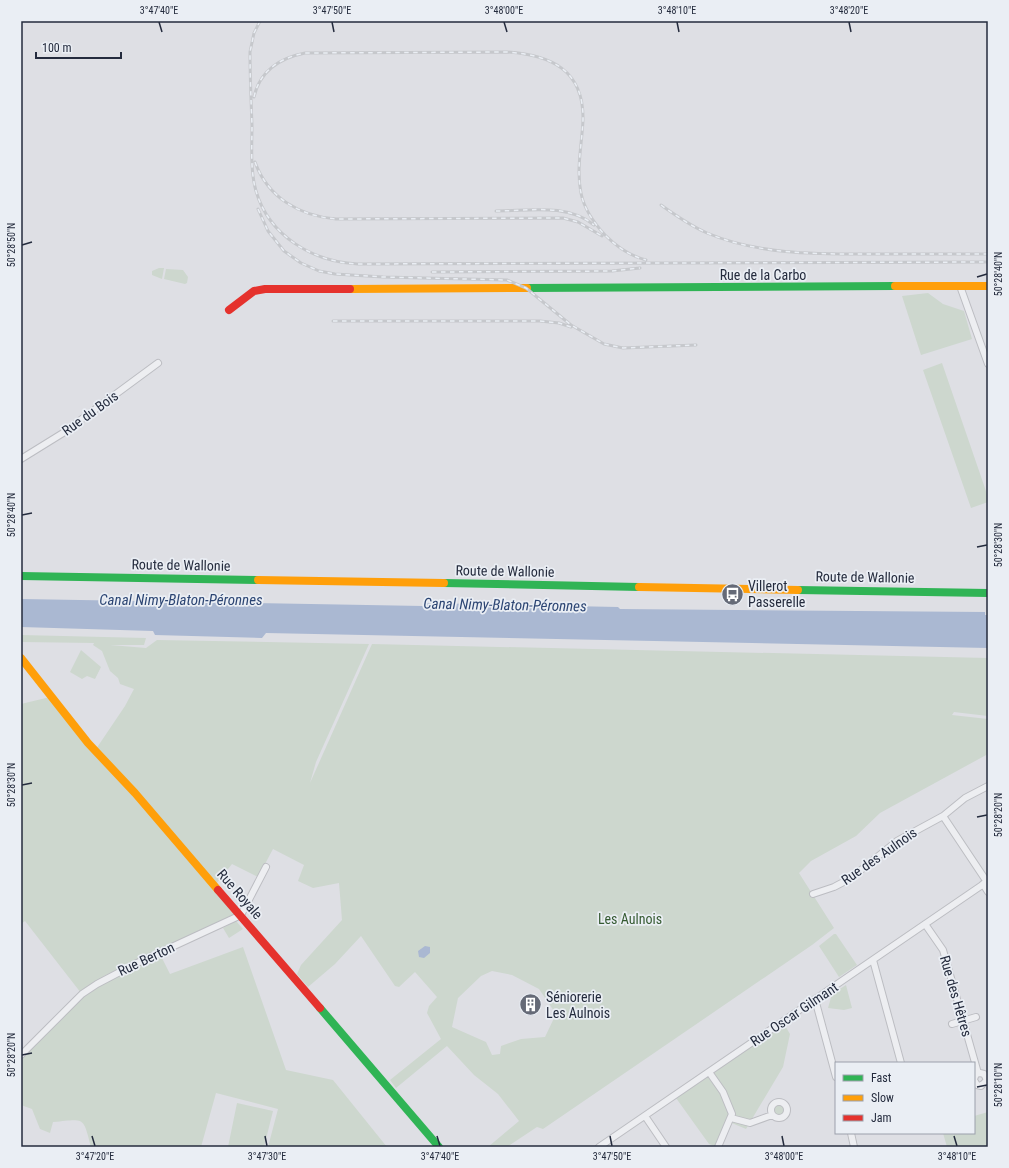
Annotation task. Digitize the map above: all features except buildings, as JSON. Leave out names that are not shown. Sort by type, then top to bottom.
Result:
[{"type":"street","points":[[960,286],[988,364]]},
{"type":"street","name":"Rue de la Carbo","points":[[229,310],[254,291],[265,289],[538,287],[738,289],[988,286]]},
{"type":"street","name":"Rue du Bois","points":[[21,460],[63,434],[158,363]]},
{"type":"street","name":"Route de Wallonie","points":[[21,576],[988,593]]},
{"type":"street","name":"Rue Royale","points":[[21,658],[88,743],[135,793],[241,915],[439,1147]]},
{"type":"street","name":"Rue des Aulnois","points":[[813,894],[834,887],[851,878],[897,841],[943,816],[965,798],[988,786]]},
{"type":"street","points":[[943,816],[986,882],[988,892]]},
{"type":"street","points":[[241,915],[266,867]]},
{"type":"street","name":"Rue Oscar Gilmant","points":[[599,1147],[986,882]]},
{"type":"street","name":"Rue Berton","points":[[21,1055],[82,994],[97,984],[135,964],[241,915]]},
{"type":"street","name":"Rue des Hêtres","points":[[925,924],[943,950],[964,1021],[972,1062]]},
{"type":"street","points":[[873,960],[901,1062]]},
{"type":"street","points":[[815,999],[835,1074]]},
{"type":"street","points":[[952,1024],[976,1017]]},
{"type":"street","points":[[709,1072],[728,1103],[732,1114],[718,1147]]},
{"type":"street","points":[[730,1120],[750,1123],[772,1115]]},
{"type":"street","points":[[645,1116],[666,1147]]},
{"type":"street","points":[[851,1134],[854,1147]]},
{"type":"green space","points":[[159,268],[164,268],[162,279],[152,275],[152,271]]},
{"type":"green space","points":[[166,269],[183,270],[188,277],[187,283],[185,284],[164,279]]},
{"type":"green space","points":[[928,293],[943,304],[964,311],[972,339],[921,355],[902,296]]},
{"type":"green space","points":[[942,363],[988,497],[988,502],[971,508],[923,370]]},
{"type":"green space","name":"Les Aulnois","points":[[21,635],[146,638],[144,645],[110,645],[146,648],[157,640],[369,644],[316,762],[310,783],[372,644],[988,658],[988,716],[954,712],[952,715],[988,719],[988,754],[880,813],[856,836],[811,861],[799,873],[834,928],[812,945],[543,1129],[537,1127],[507,1147],[488,1147],[519,1121],[498,1094],[474,1075],[447,1046],[396,1088],[390,1080],[441,1039],[427,1013],[429,1006],[437,997],[415,972],[399,987],[395,986],[361,936],[335,964],[308,987],[297,974],[301,965],[342,920],[339,883],[313,888],[298,881],[304,865],[273,849],[258,877],[232,864],[216,884],[96,749],[125,706],[134,689],[120,684],[118,678],[110,671],[102,651],[93,645],[94,643],[21,642]],"holes":[[[492,971],[512,975],[539,989],[556,1014],[545,1037],[521,1039],[501,1046],[500,1054],[492,1055],[486,1042],[452,1027],[458,998],[481,976]]]},
{"type":"green space","points":[[81,650],[101,667],[95,679],[87,676],[82,679],[70,672]]},
{"type":"green space","points":[[50,697],[237,914],[104,976],[81,993],[25,921],[21,924],[21,704]]},
{"type":"green space","points":[[236,921],[243,929],[229,938],[223,928]]},
{"type":"green space","points":[[836,934],[857,965],[839,977],[819,946]]},
{"type":"green space","points":[[243,947],[286,1070],[333,1080],[387,1147],[268,1147],[278,1109],[216,1093],[201,1147],[91,1147],[84,1125],[77,1120],[53,1122],[50,1133],[40,1129],[32,1109],[21,1105],[21,1058],[84,995],[98,985],[160,954],[170,974]]},
{"type":"green space","points":[[846,985],[852,1008],[844,1010],[828,1008],[832,994]]},
{"type":"green space","points":[[784,1024],[790,1034],[783,1067],[746,1129],[727,1121],[715,1146],[709,1144],[676,1098]]},
{"type":"green space","points":[[779,1102],[784,1104],[786,1109],[784,1114],[779,1116],[774,1114],[772,1109],[774,1104]]},
{"type":"green space","points":[[237,1103],[273,1111],[264,1147],[228,1147]]},
{"type":"green space","points":[[988,1112],[988,1147],[947,1147],[943,1134],[975,1134],[975,1116]]},
{"type":"water","name":"Canal Nimy-Blaton-Péronnes","points":[[21,599],[423,606],[424,603],[618,607],[620,609],[985,612],[985,615],[988,615],[988,648],[266,633],[262,638],[155,635],[153,631],[21,627]]},
{"type":"water","points":[[425,946],[430,947],[430,953],[424,958],[419,957],[418,951]]},
{"type":"railway","points":[[260,21],[254,33],[250,52],[252,166],[256,191],[262,207],[271,221],[282,233],[295,244],[309,252],[325,258],[358,264],[988,262]]},
{"type":"railway","points":[[254,97],[261,79],[272,67],[287,58],[305,53],[507,52],[538,57],[551,62],[562,68],[571,77],[578,89],[582,103],[583,120],[579,175],[582,199],[587,210],[593,221],[614,243],[629,253],[646,260]]},
{"type":"railway","points":[[255,162],[268,186],[277,195],[298,209],[323,217],[336,219],[563,218],[578,222],[602,236]]},
{"type":"railway","points":[[661,205],[689,224],[707,233],[747,246],[789,252],[831,254],[988,254]]},
{"type":"railway","points":[[258,209],[268,231],[284,251],[301,263],[319,271],[335,274],[383,277],[507,280],[526,288],[571,325],[604,344],[623,348],[696,345]]},
{"type":"railway","points":[[496,211],[560,211],[583,218],[594,225]]},
{"type":"railway","points":[[432,272],[612,271],[640,268]]},
{"type":"railway","points":[[333,321],[540,321],[559,323],[571,327]]},
{"type":"traffic: fast","points":[[527,288],[895,286]]},
{"type":"traffic: fast","points":[[21,576],[258,580]]},
{"type":"traffic: fast","points":[[444,583],[639,587]]},
{"type":"traffic: fast","points":[[798,590],[988,593]]},
{"type":"traffic: fast","points":[[320,1008],[439,1147]]},
{"type":"traffic: slow","points":[[895,286],[988,286]]},
{"type":"traffic: slow","points":[[350,289],[527,288]]},
{"type":"traffic: slow","points":[[258,580],[444,583]]},
{"type":"traffic: slow","points":[[639,587],[798,590]]},
{"type":"traffic: slow","points":[[21,658],[88,743],[135,793],[218,890]]},
{"type":"traffic: jam","points":[[229,310],[254,291],[265,289],[350,289]]},
{"type":"traffic: jam","points":[[218,890],[320,1008]]},
{"type":"place","name":"Villerot Passerelle","points":[[733,594]]},
{"type":"place","name":"Séniorerie Les Aulnois","points":[[530,1005]]}]
